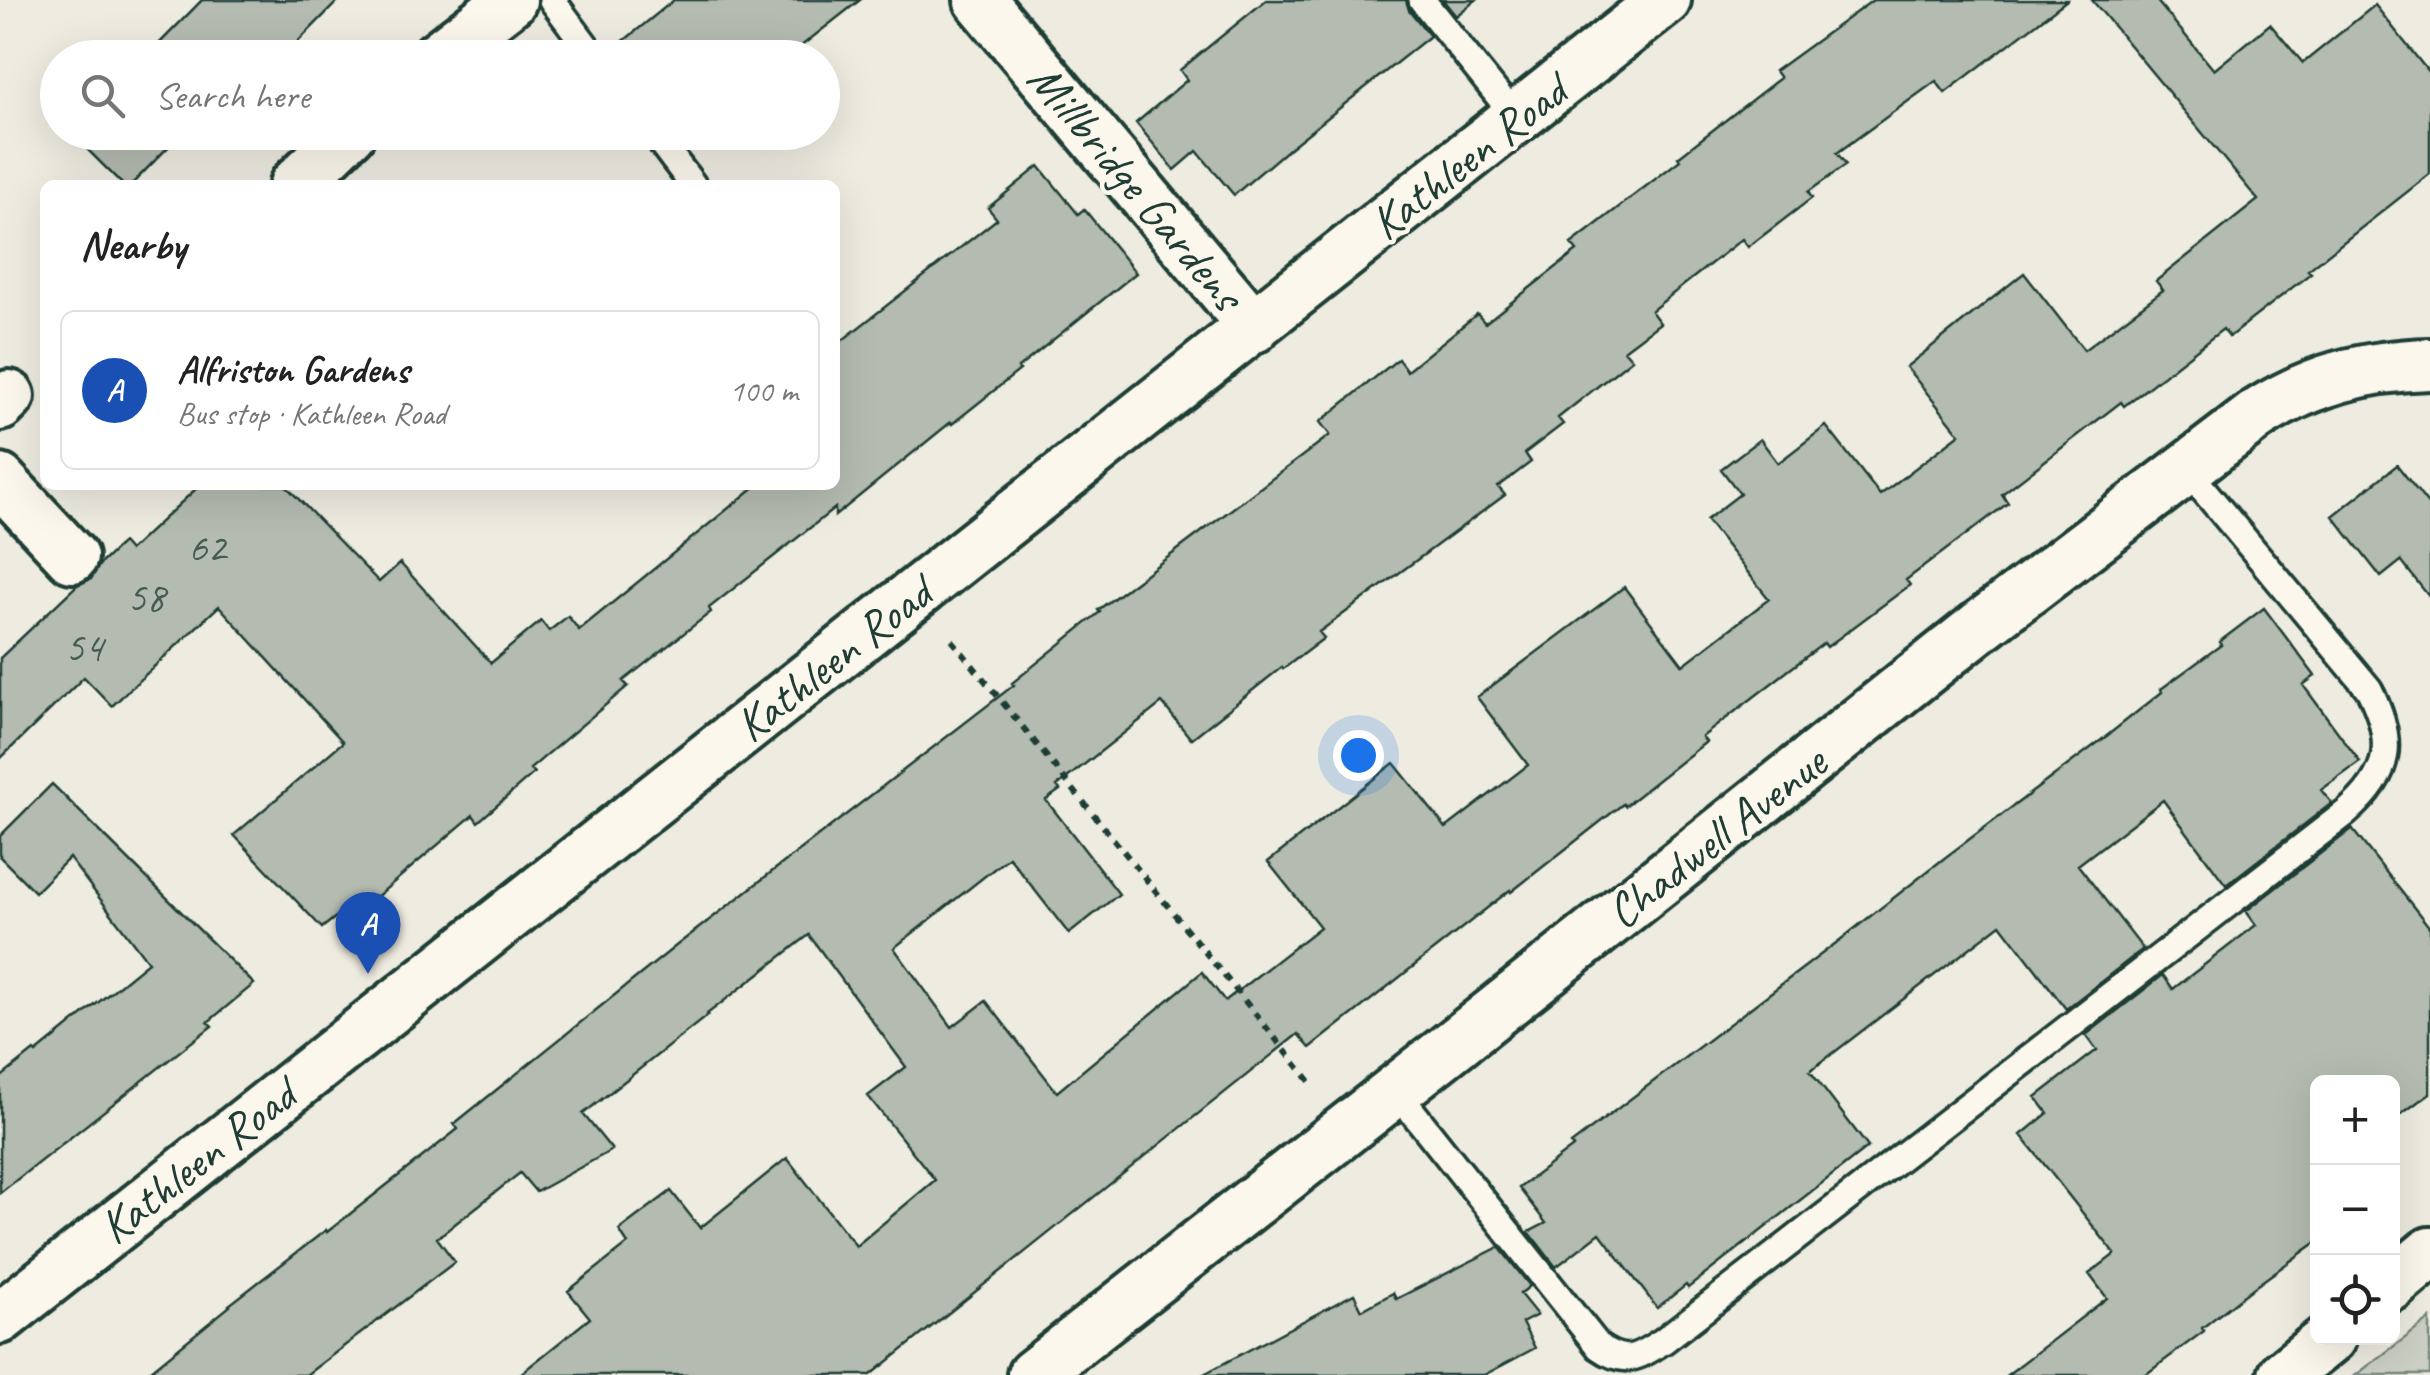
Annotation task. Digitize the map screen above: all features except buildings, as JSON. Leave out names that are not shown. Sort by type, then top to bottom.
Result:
[{"type":"street","points":[[458,40],[512,0]]},
{"type":"street","name":"Millbridge Gardens","points":[[980,0],[1254,327]]},
{"type":"street","name":"Kathleen Road","points":[[0,1318],[1665,0]]},
{"type":"street","points":[[300,180],[331,150]]},
{"type":"street","name":"Chadwell Avenue","points":[[1033,1375],[1979,627],[2258,414],[2328,379],[2374,368],[2430,364]]},
{"type":"street","points":[[0,480],[72,557]]},
{"type":"street","points":[[2400,1278],[2430,1252]]},
{"type":"street","points":[[2284,1375],[2321,1345]]},
{"type":"lane","points":[[552,0],[582,40]]},
{"type":"lane","points":[[1422,0],[1517,119]]},
{"type":"lane","points":[[666,150],[689,180]]},
{"type":"lane","points":[[1396,1090],[1599,1347],[1613,1357],[1628,1359],[1663,1341],[2348,812],[2378,778],[2385,756],[2380,711],[2368,689],[2186,469]]},
{"type":"path","points":[[915,594],[1348,1128]]},
{"type":"shaded area","points":[[2430,1319],[2430,1375],[2356,1375],[2400,1345]]},
{"type":"place","name":"Alfriston Gardens","points":[[368,974]]}]
